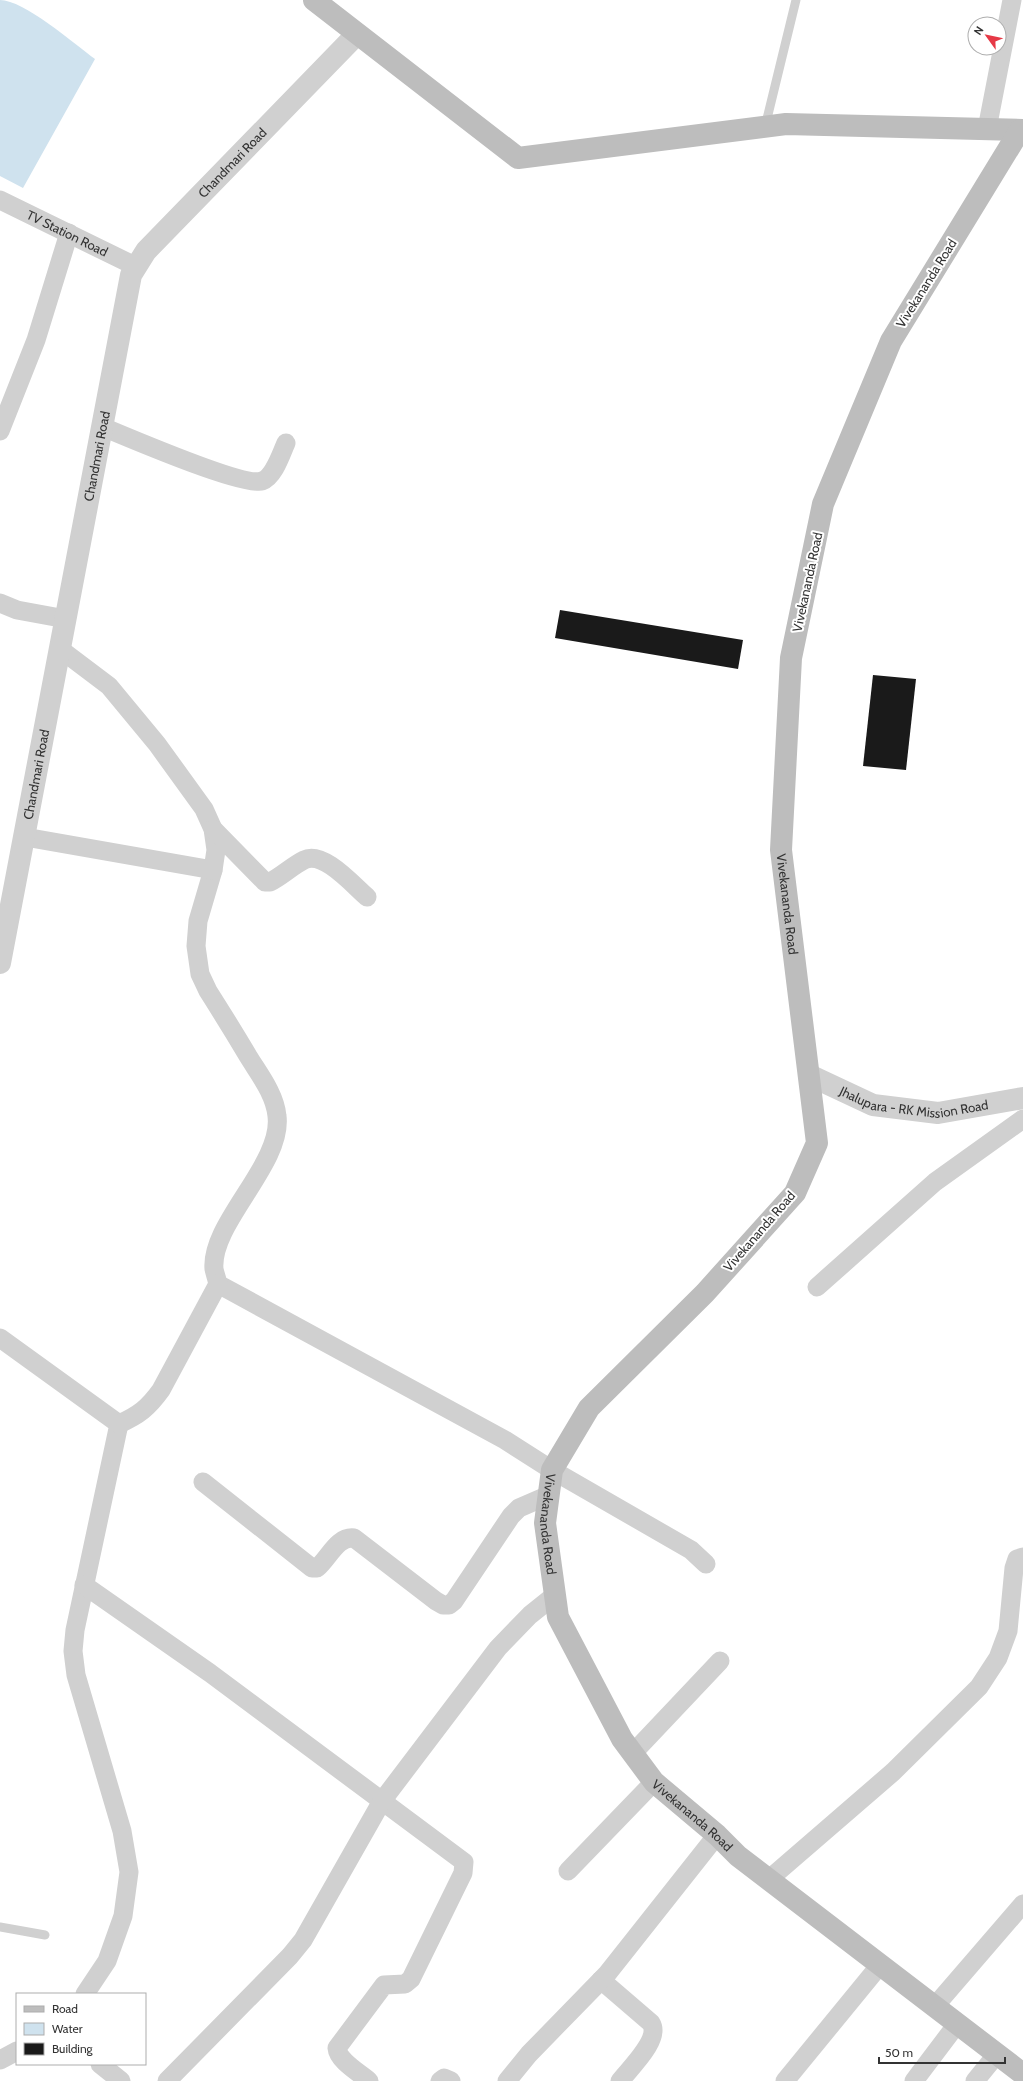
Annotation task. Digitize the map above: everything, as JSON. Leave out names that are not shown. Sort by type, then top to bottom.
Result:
[{"type":"main road","points":[[314,0],[518,158],[786,124],[1022,130]]},
{"type":"main road","name":"Vivekananda Road","points":[[1022,130],[891,341],[823,504],[791,658],[782,850],[817,1143],[795,1193],[705,1293],[589,1408],[552,1470],[545,1523],[558,1617],[622,1739],[654,1782],[717,1834],[738,1856],[768,1880],[1023,2074]]},
{"type":"street","points":[[987,129],[1012,0]]},
{"type":"street","name":"Chandmari Road","points":[[0,963],[131,275],[135,266],[146,251],[357,34]]},
{"type":"street","name":"TV Station Road","points":[[0,200],[135,266]]},
{"type":"street","points":[[0,431],[36,340],[69,233]]},
{"type":"street","points":[[103,427],[226,475],[261,482],[269,477],[286,443]]},
{"type":"street","points":[[0,603],[17,610],[66,619]]},
{"type":"street","points":[[60,649],[109,686],[157,744],[204,809],[213,829],[216,850],[213,870],[198,921],[196,946],[200,974],[208,991],[269,1090],[277,1116],[276,1137],[268,1156],[224,1233],[217,1249],[214,1268],[218,1284],[150,1406],[134,1417],[119,1424]]},
{"type":"street","points":[[213,829],[265,882],[270,882],[304,860],[314,858],[327,862],[367,896]]},
{"type":"street","points":[[25,837],[213,870]]},
{"type":"street","name":"Jhalupara - RK Mission Road","points":[[809,1075],[873,1106],[938,1113],[1023,1098]]},
{"type":"street","points":[[817,1287],[935,1182],[1023,1119]]},
{"type":"street","points":[[218,1284],[505,1440],[552,1470],[691,1550],[706,1564]]},
{"type":"street","points":[[0,1338],[119,1424]]},
{"type":"street","points":[[86,1993],[107,1961],[123,1916],[129,1872],[122,1831],[76,1675],[73,1651],[75,1630],[84,1585],[119,1424]]},
{"type":"street","points":[[203,1482],[312,1568],[317,1568],[322,1564],[341,1541],[347,1537],[354,1538],[436,1602],[443,1605],[449,1605],[454,1601],[515,1512],[519,1508],[549,1495]]},
{"type":"street","points":[[768,1880],[893,1772],[979,1687],[998,1658],[1008,1631],[1014,1568],[1016,1559],[1023,1557]]},
{"type":"street","points":[[84,1585],[210,1673],[460,1859],[464,1867],[463,1873],[411,1979],[405,1984],[384,1985],[337,2048],[337,2053],[341,2058],[369,2081]]},
{"type":"street","points":[[167,2081],[290,1956],[303,1940],[382,1801],[498,1648],[530,1615],[555,1595]]},
{"type":"street","points":[[633,1753],[720,1661]]},
{"type":"street","points":[[568,1871],[654,1782]]},
{"type":"street","points":[[507,2081],[528,2054],[601,1980],[717,1834]]},
{"type":"street","points":[[935,2006],[1023,1904]]},
{"type":"street","points":[[785,2081],[880,1965]]},
{"type":"street","points":[[601,1980],[651,2023],[655,2029],[654,2036],[649,2045],[620,2081]]},
{"type":"street","points":[[914,2081],[958,2024]]},
{"type":"street","points":[[0,2060],[16,2052]]},
{"type":"street","points":[[975,2081],[998,2054]]},
{"type":"street","points":[[101,2065],[121,2081]]},
{"type":"street","points":[[440,2081],[444,2078],[452,2081]]},
{"type":"lane","points":[[765,127],[796,0]]},
{"type":"lane","points":[[0,1927],[45,1935]]},
{"type":"water","points":[[0,0],[10,2],[35,14],[95,59],[23,188],[0,176]]},
{"type":"building","points":[[560,610],[743,640],[738,669],[555,638]]},
{"type":"building","points":[[873,675],[916,679],[906,770],[863,766]]}]
